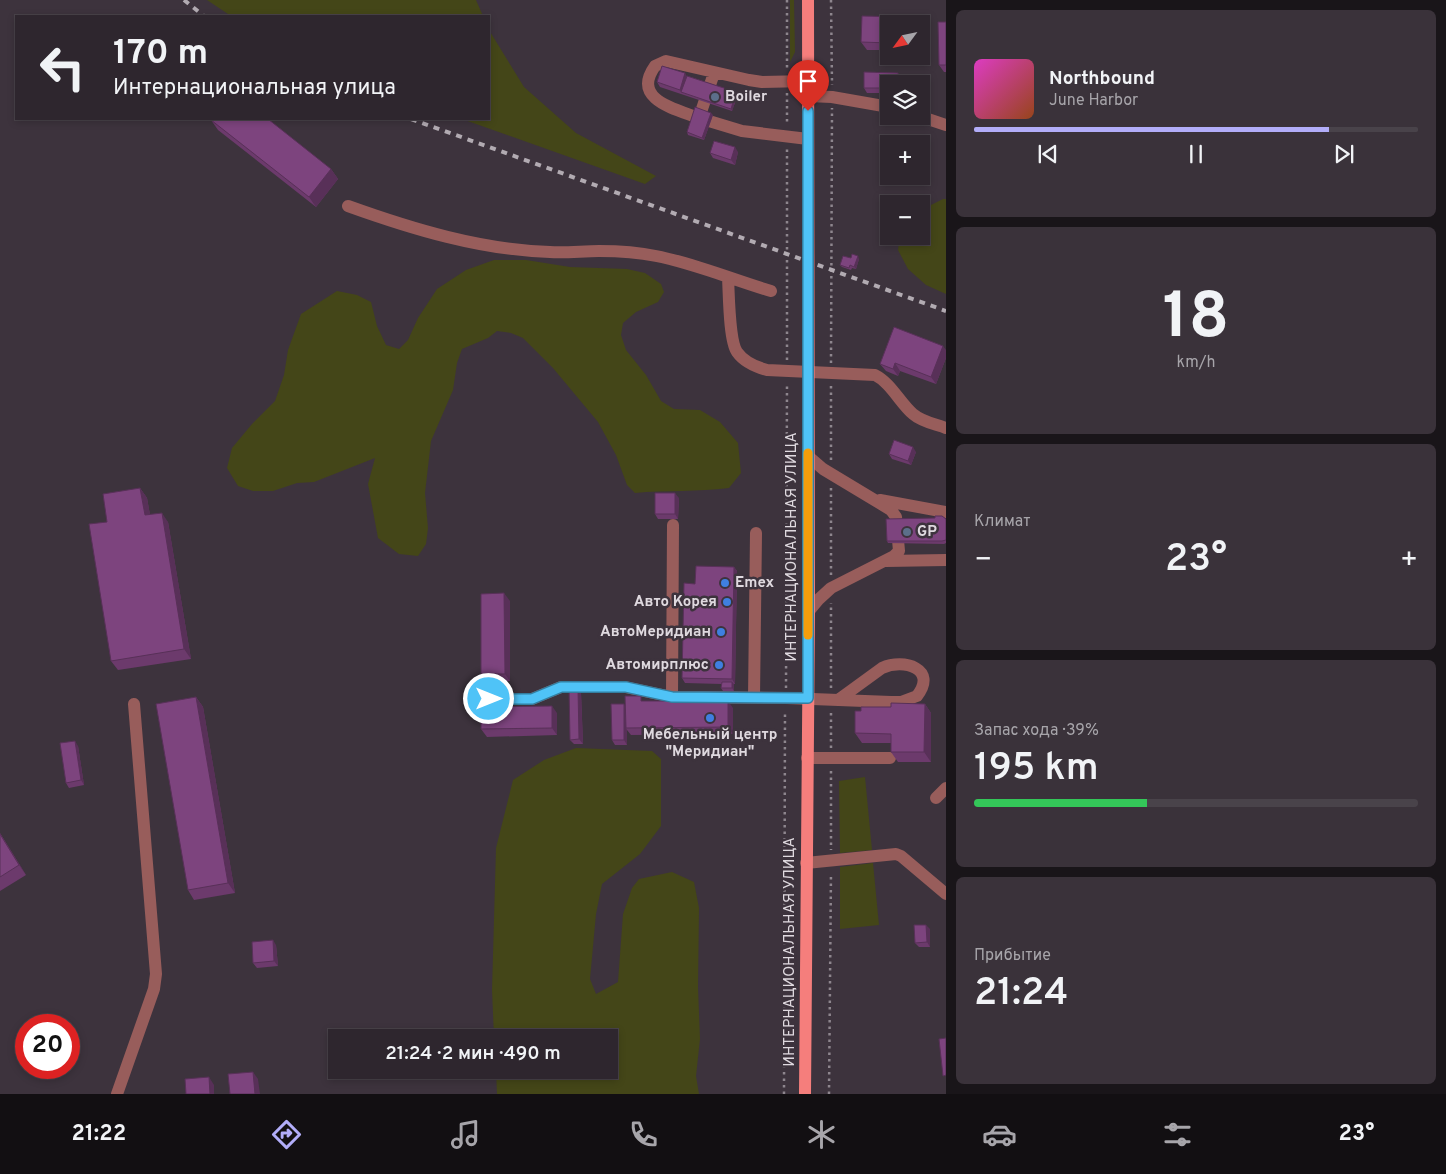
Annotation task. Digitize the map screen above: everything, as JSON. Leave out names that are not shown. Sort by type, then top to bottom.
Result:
[{"type":"main road","name":"ИНТЕРНАЦИОНАЛЬНАЯ УЛИЦА","points":[[805,1094],[809,611],[808,0]]},
{"type":"lane","points":[[808,80],[755,81],[666,61],[660,63],[652,71],[649,81],[651,95],[659,103],[699,118],[742,131],[808,139]]},
{"type":"lane","points":[[699,118],[714,72]]},
{"type":"lane","points":[[808,96],[832,97],[880,105]]},
{"type":"lane","points":[[930,120],[946,125]]},
{"type":"lane","points":[[348,206],[399,224],[483,244],[551,252],[630,252],[657,256],[772,292]]},
{"type":"lane","points":[[728,278],[733,340],[736,350],[750,364],[767,370],[870,374],[878,376],[918,418],[946,428]]},
{"type":"lane","points":[[808,456],[831,474],[891,510],[896,517],[899,551],[894,556],[831,588],[809,611]]},
{"type":"lane","points":[[873,499],[946,512]]},
{"type":"lane","points":[[672,697],[673,526]]},
{"type":"lane","points":[[754,697],[756,533]]},
{"type":"lane","points":[[884,561],[946,560]]},
{"type":"lane","points":[[489,699],[532,699],[561,687],[626,687],[672,697],[808,698],[834,700],[901,702],[917,696],[924,686],[923,678],[914,666],[903,664],[888,665],[834,700]]},
{"type":"lane","points":[[117,1094],[154,989],[156,974],[134,704]]},
{"type":"lane","points":[[807,758],[890,758]]},
{"type":"lane","points":[[936,798],[946,788]]},
{"type":"lane","points":[[806,863],[896,854],[901,856],[946,894]]},
{"type":"path","points":[[784,1094],[787,0]]},
{"type":"path","points":[[829,1094],[831,758],[834,700],[831,588],[831,0]]},
{"type":"shaded area","points":[[207,0],[476,0],[483,15],[230,15]]},
{"type":"shaded area","points":[[790,0],[794,0],[795,52],[790,62]]},
{"type":"shaded area","points":[[490,32],[524,87],[576,133],[656,176],[645,184],[465,120],[490,120]]},
{"type":"shaded area","points":[[946,199],[946,294],[926,285],[908,269],[898,250],[899,245],[930,245],[930,206]]},
{"type":"shaded area","points":[[494,260],[526,260],[570,267],[627,269],[645,273],[661,284],[664,292],[658,302],[636,312],[623,323],[621,335],[626,350],[646,375],[661,401],[674,409],[700,410],[720,422],[738,443],[741,473],[729,488],[635,493],[627,485],[616,455],[598,422],[553,368],[523,338],[511,333],[497,331],[488,338],[462,349],[457,363],[453,390],[431,441],[425,493],[428,528],[426,544],[418,556],[399,554],[378,538],[368,484],[375,458],[314,482],[297,483],[273,491],[253,491],[238,486],[227,468],[232,448],[275,401],[284,375],[288,350],[301,314],[337,291],[357,295],[371,302],[377,326],[386,345],[399,349],[408,340],[418,318],[437,289],[466,270]]},
{"type":"shaded area","points":[[576,748],[652,751],[661,759],[661,826],[640,854],[602,884],[596,914],[590,979],[596,994],[618,982],[623,914],[632,888],[639,879],[672,872],[694,882],[699,908],[698,987],[700,1039],[696,1076],[699,1094],[497,1094],[496,1079],[618,1079],[618,1029],[494,1029],[492,990],[496,848],[513,780],[544,760]]},
{"type":"shaded area","points":[[865,777],[872,850],[840,853],[839,781]]},
{"type":"shaded area","points":[[873,863],[879,925],[840,929],[840,867]]},
{"type":"building","points":[[862,16],[880,16],[880,43],[861,42]]},
{"type":"building","points":[[938,22],[946,22],[946,65],[939,65]]},
{"type":"building","points":[[662,66],[685,73],[680,90],[657,82]]},
{"type":"building","points":[[864,72],[898,73],[898,75],[880,75],[880,88],[864,88]]},
{"type":"building","points":[[687,76],[736,92],[731,109],[681,92]]},
{"type":"building","points":[[695,107],[711,113],[702,138],[687,132]]},
{"type":"building","points":[[211,120],[269,120],[331,169],[309,197]]},
{"type":"building","points":[[714,141],[735,147],[731,160],[710,153]]},
{"type":"building","points":[[852,254],[858,256],[854,267],[850,265],[849,268],[840,265],[843,256],[851,258]]},
{"type":"building","points":[[894,327],[943,346],[931,377],[895,363],[893,369],[880,364]]},
{"type":"building","points":[[894,440],[913,447],[908,461],[889,454]]},
{"type":"building","points":[[140,488],[145,515],[162,513],[184,649],[111,661],[89,524],[107,522],[103,494]]},
{"type":"building","points":[[655,493],[675,493],[675,514],[655,514]]},
{"type":"building","points":[[935,516],[942,516],[946,519],[946,540],[887,541],[886,519],[935,518]]},
{"type":"building","points":[[696,566],[734,567],[732,679],[682,678],[684,583],[695,584]]},
{"type":"building","points":[[504,593],[505,674],[481,674],[481,594]]},
{"type":"building","points":[[722,682],[732,682],[732,688],[721,688]]},
{"type":"building","points":[[569,688],[578,688],[579,739],[570,740]]},
{"type":"building","points":[[625,696],[641,696],[641,701],[728,701],[728,727],[626,728]]},
{"type":"building","points":[[196,697],[228,883],[188,890],[156,704]]},
{"type":"building","points":[[891,703],[925,704],[924,752],[891,752],[891,734],[855,733],[855,711],[861,711],[861,707],[891,707]]},
{"type":"building","points":[[611,704],[624,704],[624,740],[612,740]]},
{"type":"building","points":[[552,706],[552,728],[481,729],[481,707]]},
{"type":"building","points":[[75,741],[81,780],[66,783],[60,743]]},
{"type":"building","points":[[0,834],[19,865],[0,877]]},
{"type":"building","points":[[914,925],[926,925],[927,942],[915,943]]},
{"type":"building","points":[[273,940],[274,961],[253,963],[252,942]]},
{"type":"building","points":[[946,1038],[946,1075],[943,1076],[939,1039]]},
{"type":"building","points":[[253,1072],[255,1094],[230,1094],[228,1074]]},
{"type":"building","points":[[209,1077],[210,1094],[186,1094],[185,1079]]},
{"type":"railway","points":[[184,0],[203,15]]},
{"type":"railway","points":[[414,120],[946,311]]},
{"type":"slow traffic","points":[[808,453],[808,635]]},
{"type":"place","name":"Boiler","points":[[715,97]]},
{"type":"place","name":"GP","points":[[907,532]]},
{"type":"place","name":"Emex","points":[[725,583]]},
{"type":"place","name":"Авто Корея","points":[[727,602]]},
{"type":"place","name":"АвтоМеридиан","points":[[721,632]]},
{"type":"place","name":"Автомирплюс","points":[[719,665]]},
{"type":"place","name":"Мебельный центр \"Меридиан\"","points":[[710,718]]},
{"type":"route","points":[[489,699],[532,699],[561,687],[626,687],[672,697],[808,698],[808,111]]}]
